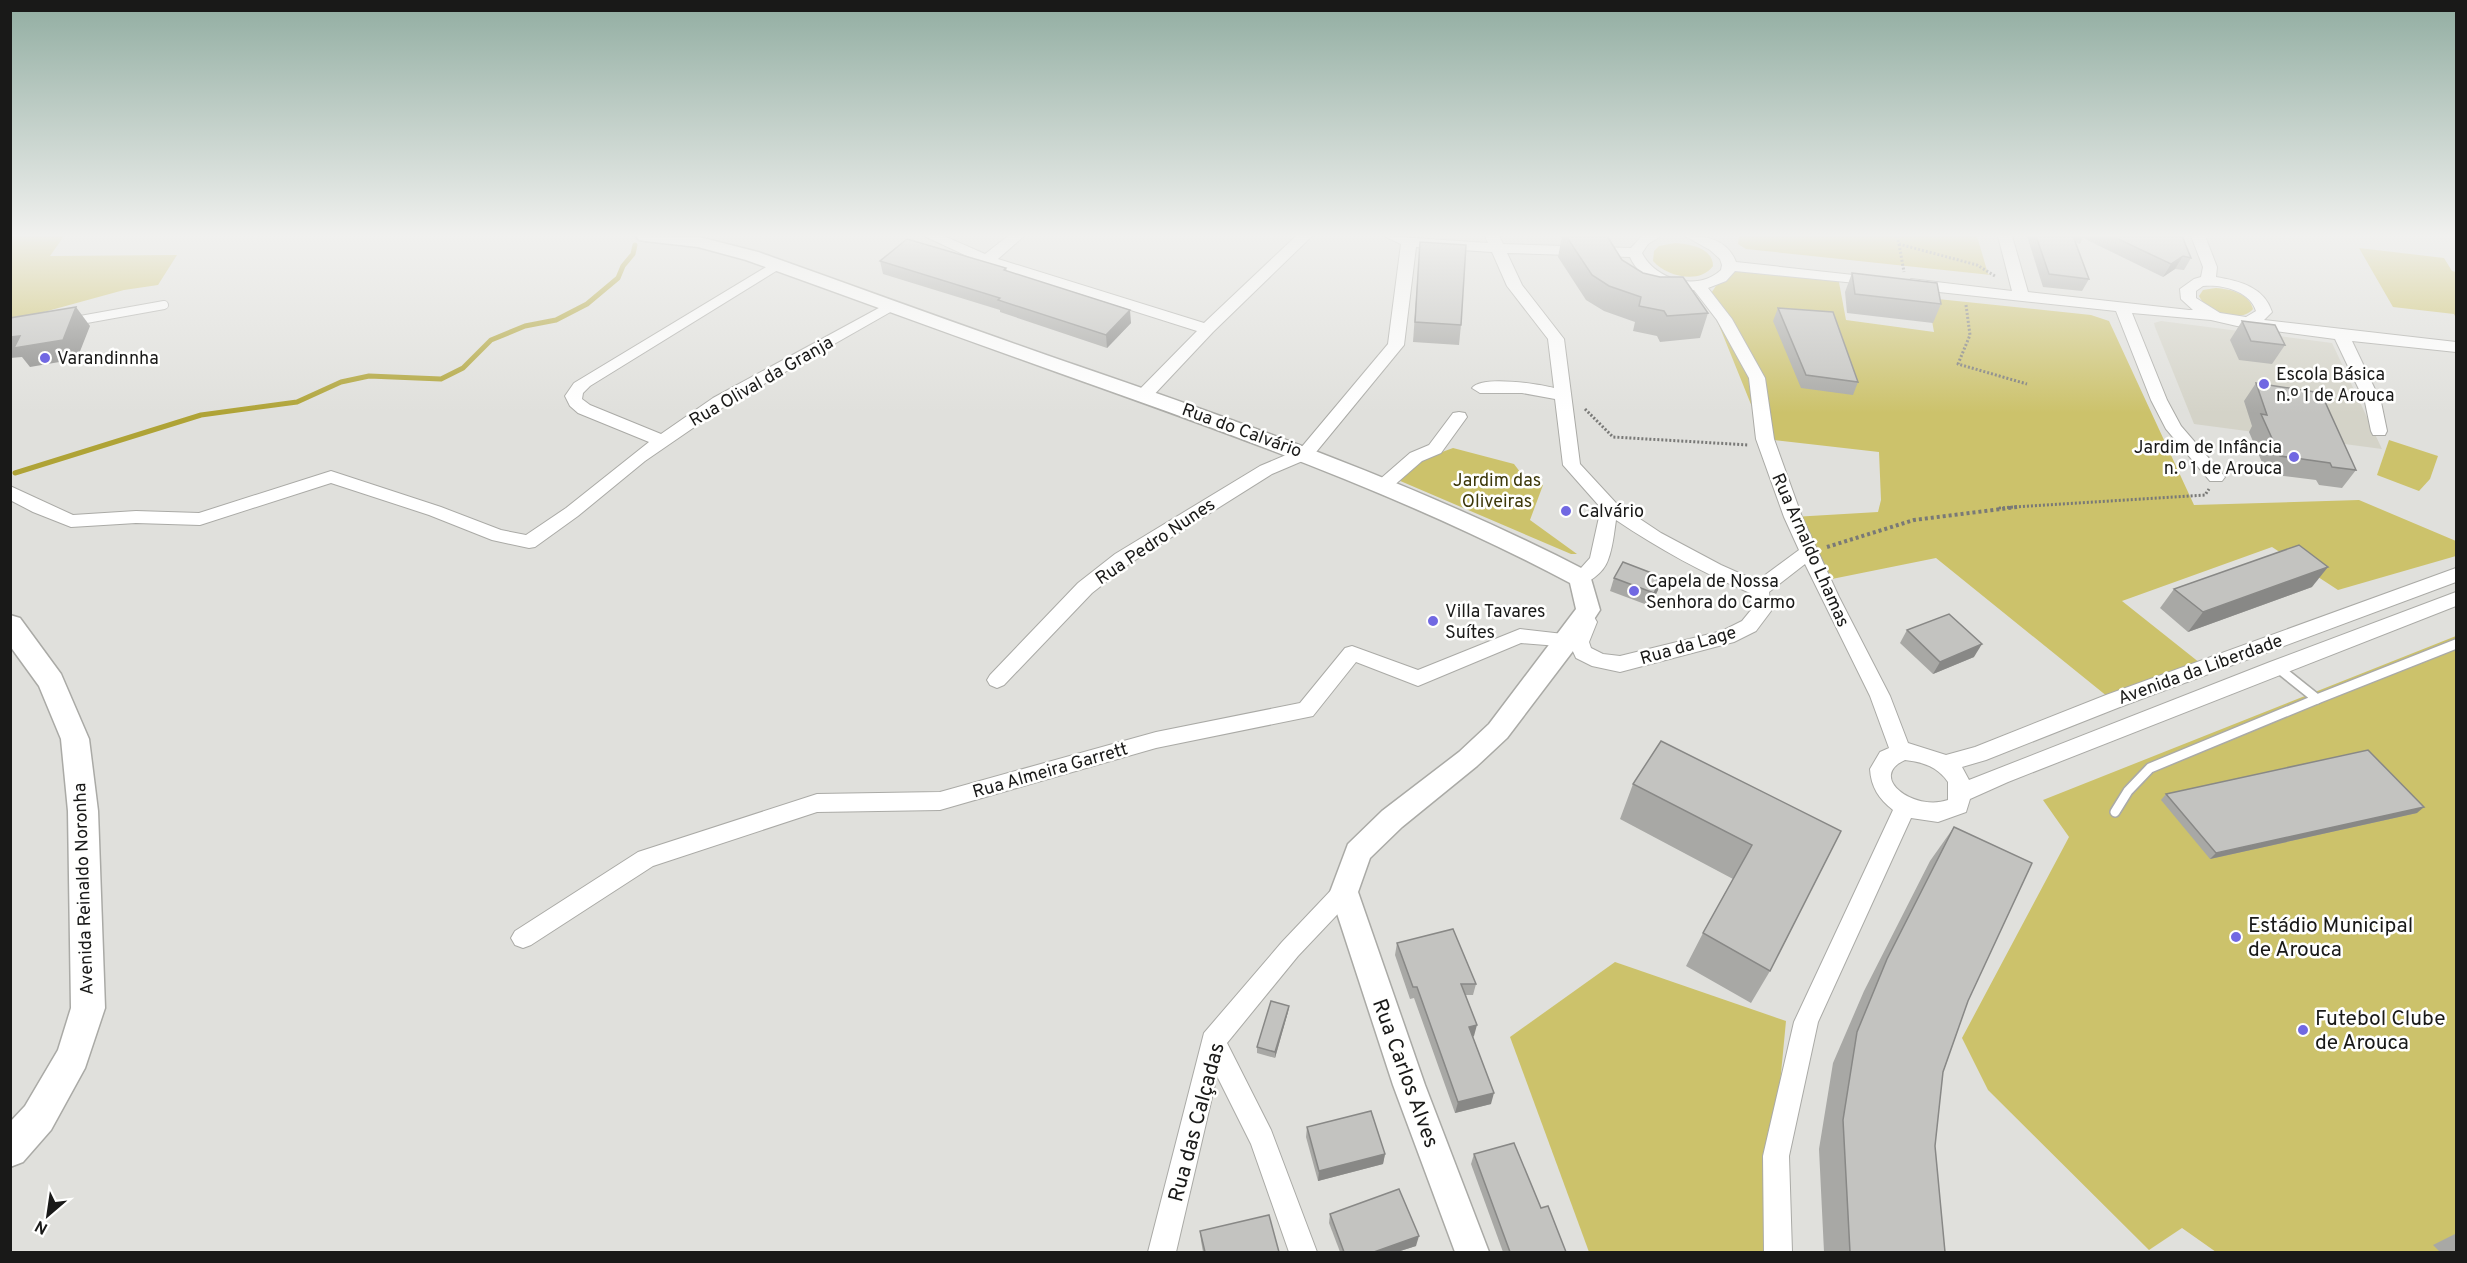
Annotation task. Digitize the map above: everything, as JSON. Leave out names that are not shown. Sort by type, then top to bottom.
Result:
[{"type":"main road","name":"Avenida Reinaldo Noronha","points":[[10,625],[51,682],[75,739],[83,811],[88,1008],[73,1056],[38,1118],[10,1149]]},
{"type":"street","points":[[663,441],[585,409],[574,402],[573,391],[584,382],[727,295]]},
{"type":"street","name":"Rua do Calvário","points":[[861,295],[1306,453],[1384,484],[1522,545],[1581,578]]},
{"type":"street","points":[[1098,295],[1207,329]]},
{"type":"street","points":[[1143,396],[1243,295]]},
{"type":"street","points":[[1306,453],[1396,345],[1402,295]]},
{"type":"street","points":[[1522,295],[1556,339],[1572,465],[1610,507],[1655,538],[1714,570],[1759,589],[1809,552]]},
{"type":"street","name":"Rua Arnaldo Lhamas","points":[[1706,295],[1724,319],[1757,378],[1767,447],[1793,517],[1880,696],[1901,752]]},
{"type":"street","points":[[2010,295],[2162,312],[2212,315],[2304,331],[2457,347]]},
{"type":"street","points":[[2189,295],[2189,299],[2212,315]]},
{"type":"street","points":[[2251,295],[2259,300],[2264,312],[2304,331]]},
{"type":"street","points":[[2162,312],[2189,299]]},
{"type":"street","name":"Rua Olival da Granja","points":[[10,492],[70,521],[136,517],[200,519],[331,477],[435,511],[498,536],[529,543],[663,441],[719,402],[893,306]]},
{"type":"street","points":[[2122,308],[2159,400],[2174,429],[2216,477]]},
{"type":"street","points":[[2246,322],[2255,320],[2264,312]]},
{"type":"street","points":[[2341,335],[2373,402],[2379,431]]},
{"type":"street","points":[[1480,388],[1505,386],[1537,389],[1564,399]]},
{"type":"street","points":[[1384,484],[1416,457],[1436,449],[1459,417]]},
{"type":"street","name":"Rua Pedro Nunes","points":[[997,680],[1085,588],[1122,559],[1266,470],[1306,453]]},
{"type":"street","points":[[1344,892],[1358,852],[1392,819],[1468,759],[1498,731],[1567,641],[1588,610],[1581,578],[1599,560],[1610,507]]},
{"type":"street","name":"Avenida da Liberdade","points":[[1943,764],[1979,754],[2113,701],[2457,575]]},
{"type":"street","name":"Rua da Lage","points":[[1586,604],[1593,608],[1579,642],[1583,653],[1599,661],[1620,664],[1727,637],[1749,626],[1761,611],[1759,589]]},
{"type":"street","name":"Avenida da Liberdade","points":[[1962,793],[2277,667],[2457,599]]},
{"type":"street","name":"Rua Almeira Garrett","points":[[523,938],[646,859],[817,803],[940,801],[1156,740],[1306,710],[1352,653],[1418,678],[1520,636],[1567,641]]},
{"type":"street","points":[[1901,752],[1921,753],[1943,764],[1958,779],[1962,793],[1958,806],[1944,814],[1927,814],[1905,807],[1886,791],[1879,773],[1882,763],[1889,756],[1901,752]]},
{"type":"street","points":[[1778,1252],[1776,1156],[1806,1022],[1905,807]]},
{"type":"street","name":"Rua das Calçadas","points":[[1162,1252],[1213,1041],[1290,949],[1344,892]]},
{"type":"street","name":"Rua Carlos Alves","points":[[1344,892],[1409,1085],[1472,1252]]},
{"type":"street","points":[[1213,1041],[1262,1138],[1303,1252]]},
{"type":"lane","points":[[67,322],[164,304]]},
{"type":"lane","points":[[2115,812],[2128,791],[2150,768],[2457,644]]},
{"type":"lane","points":[[2277,667],[2317,699]]},
{"type":"path","points":[[1965,295],[1970,335],[1959,364],[2026,384]]},
{"type":"path","points":[[1564,399],[1586,409],[1613,437],[1767,447]]},
{"type":"path","points":[[1809,552],[1913,520],[2001,508],[2152,501],[2205,495],[2216,477]]},
{"type":"shaded area","name":"Escola Básica n.º 1 de Arouca","points":[[2161,321],[2332,343],[2382,449],[2194,424],[2155,327],[2154,323]]},
{"type":"green space","points":[[11,295],[106,295],[11,321]]},
{"type":"green space","points":[[1710,295],[1841,295],[1846,320],[1934,332],[1928,298],[2091,315],[2109,321],[2194,505],[2359,500],[2456,541],[2456,556],[2338,590],[2272,547],[2122,601],[2205,667],[2113,701],[1936,558],[1822,581],[1793,517],[1878,512],[1881,500],[1879,452],[1765,439],[1708,298]]},
{"type":"green space","points":[[2241,295],[2247,299],[2253,309],[2240,316],[2232,316],[2209,307],[2199,296]]},
{"type":"green space","points":[[2386,295],[2456,295],[2456,318],[2454,314],[2393,307]]},
{"type":"green space","points":[[2389,440],[2438,456],[2430,479],[2419,491],[2377,475]]},
{"type":"green space","name":"Jardim das Oliveiras","points":[[1453,448],[1514,464],[1527,481],[1543,485],[1530,520],[1577,554],[1571,554],[1398,480],[1426,458]]},
{"type":"green space","name":"Estádio Municipal de Arouca","points":[[2456,636],[2456,1252],[2216,1252],[2182,1228],[2149,1250],[1988,1090],[1962,1038],[2069,837],[2043,800]]},
{"type":"green space","points":[[1615,962],[1786,1021],[1764,1252],[1589,1252],[1510,1037]]},
{"type":"building","points":[[990,295],[1083,295],[1130,310],[1106,335],[998,300],[1000,298]]},
{"type":"building","points":[[1417,295],[1463,295],[1461,325],[1415,322]]},
{"type":"building","points":[[1635,295],[1695,295],[1708,313],[1667,316],[1664,311],[1639,306],[1641,297]]},
{"type":"building","points":[[1863,295],[1939,295],[1941,304]]},
{"type":"building","points":[[76,307],[63,340],[14,348],[20,336],[10,337],[10,318]]},
{"type":"building","points":[[1778,308],[1833,312],[1858,382],[1806,375]]},
{"type":"building","points":[[2242,321],[2275,325],[2285,345],[2251,341]]},
{"type":"building","points":[[2256,383],[2321,393],[2356,470],[2332,467],[2330,463],[2280,456],[2261,414],[2267,415]]},
{"type":"building","points":[[2299,545],[2328,567],[2203,612],[2174,589]]},
{"type":"building","points":[[1623,562],[1662,577],[1654,593],[1614,578]]},
{"type":"building","points":[[1949,614],[1982,644],[1940,662],[1907,630]]},
{"type":"building","points":[[1661,741],[1841,831],[1770,971],[1703,933],[1752,845],[1633,784]]},
{"type":"building","points":[[2368,750],[2424,807],[2216,853],[2166,794]]},
{"type":"building","points":[[1954,827],[2032,863],[1968,1001],[1943,1072],[1935,1146],[1945,1252],[1850,1252],[1843,1120],[1857,1032],[1887,959]]},
{"type":"building","points":[[1453,929],[1476,984],[1461,984],[1477,1025],[1469,1027],[1494,1093],[1458,1102],[1417,987],[1413,987],[1397,943]]},
{"type":"building","points":[[1271,1001],[1289,1006],[1275,1052],[1257,1047]]},
{"type":"building","points":[[1371,1111],[1385,1154],[1319,1171],[1307,1127]]},
{"type":"building","points":[[1514,1143],[1541,1208],[1548,1206],[1566,1252],[1510,1252],[1474,1154]]},
{"type":"building","points":[[1399,1189],[1419,1236],[1374,1252],[1344,1252],[1330,1214]]},
{"type":"building","points":[[1269,1215],[1279,1252],[1205,1252],[1200,1231]]},
{"type":"waterway","points":[[15,473],[201,415],[297,402],[341,382],[369,376],[441,379],[463,368],[491,340],[525,326],[556,320],[587,304],[598,295]]},
{"type":"place","name":"Varandinnha","points":[[45,358]]},
{"type":"place","name":"Escola Básica n.º 1 de Arouca","points":[[2264,384]]},
{"type":"place","name":"Jardim de Infância n.º 1 de Arouca","points":[[2294,457]]},
{"type":"place","name":"Calvário","points":[[1566,511]]},
{"type":"place","name":"Capela de Nossa Senhora do Carmo","points":[[1634,591]]},
{"type":"place","name":"Villa Tavares Suítes","points":[[1433,621]]},
{"type":"place","name":"Estádio Municipal de Arouca","points":[[2236,937]]},
{"type":"place","name":"Futebol Clube de Arouca","points":[[2303,1030]]}]
